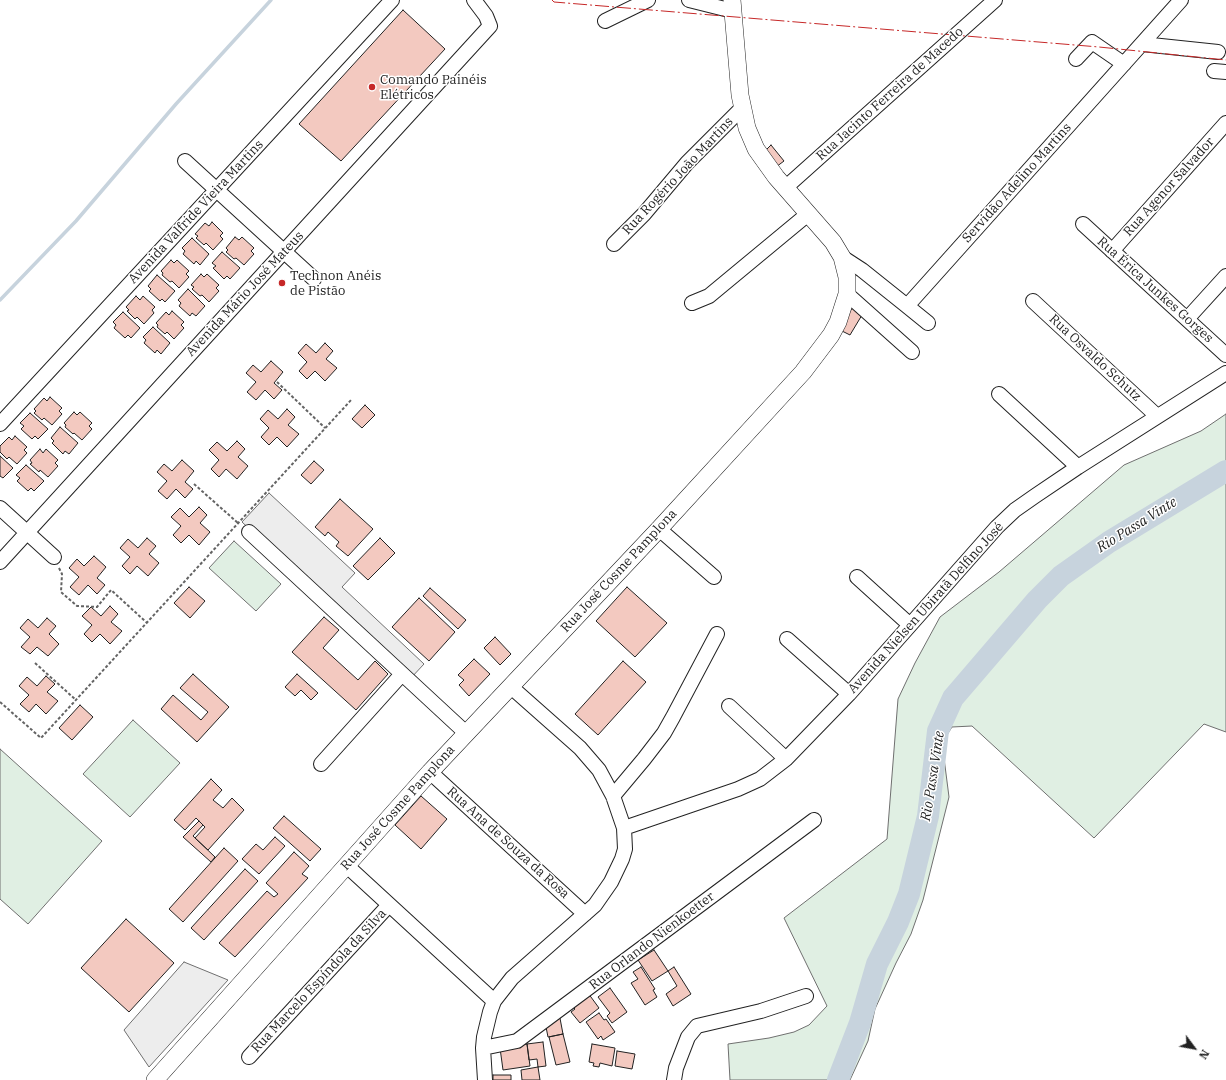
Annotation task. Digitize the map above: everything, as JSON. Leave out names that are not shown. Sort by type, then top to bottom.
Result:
[{"type":"main road","name":"Rua José Cosme Pamplona","points":[[155,1080],[430,772],[659,529],[804,372],[834,328],[844,306],[847,294],[847,277],[842,257],[832,242],[786,188],[756,149],[747,128],[742,108],[732,6]]},
{"type":"street","name":"Avenida Valfride Vieira Martins","points":[[0,424],[392,0]]},
{"type":"street","name":"Avenida Mário José Mateus","points":[[0,562],[490,26],[486,16],[474,0]]},
{"type":"street","points":[[605,21],[648,0]]},
{"type":"street","points":[[689,0],[732,6]]},
{"type":"street","name":"Rua Jacinto Ferreira de Macedo","points":[[786,188],[996,0]]},
{"type":"street","name":"Servidão Adelino Martins","points":[[907,306],[1181,0]]},
{"type":"street","points":[[1076,59],[1092,42],[1124,64]]},
{"type":"street","points":[[1142,44],[1218,52]]},
{"type":"street","name":"Rua Rogério João Martins","points":[[614,244],[644,214],[687,163],[742,108]]},
{"type":"street","name":"Rua Agenor Salvador","points":[[1112,251],[1226,123]]},
{"type":"street","points":[[185,161],[314,279]]},
{"type":"street","points":[[692,303],[709,296],[808,214]]},
{"type":"street","name":"Rua Érica Junkes Gorges","points":[[1083,224],[1226,356]]},
{"type":"street","points":[[842,257],[862,270],[928,323]]},
{"type":"street","points":[[1187,319],[1226,276]]},
{"type":"street","points":[[847,294],[912,352]]},
{"type":"street","name":"Rua Osvaldo Schutz","points":[[1033,301],[1157,416]]},
{"type":"street","name":"Avenida Nielsen Ubiratã Delfino José","points":[[624,828],[738,789],[760,779],[786,759],[849,694],[997,527],[1035,496],[1078,467],[1226,373]]},
{"type":"street","points":[[999,394],[1078,467]]},
{"type":"street","points":[[0,508],[54,557]]},
{"type":"street","points":[[659,529],[714,577]]},
{"type":"street","points":[[249,532],[466,733]]},
{"type":"street","points":[[857,577],[910,625]]},
{"type":"street","points":[[612,796],[664,733],[717,634]]},
{"type":"street","points":[[787,639],[849,694]]},
{"type":"street","points":[[320,764],[402,674]]},
{"type":"street","points":[[485,1080],[484,1048],[487,1023],[494,1001],[512,978],[585,914],[602,896],[618,869],[624,849],[624,828],[602,775],[591,759],[510,686]]},
{"type":"street","points":[[729,706],[786,759]]},
{"type":"street","name":"Rua Ana de Souza da Rosa","points":[[430,772],[585,914]]},
{"type":"street","name":"Rua Orlando Nienkoetter","points":[[484,1048],[517,1041],[814,820]]},
{"type":"street","points":[[346,865],[494,1001]]},
{"type":"street","name":"Rua Marcelo Espíndola da Silva","points":[[249,1057],[389,905]]},
{"type":"street","points":[[674,1080],[676,1068],[688,1037],[697,1026],[761,1011],[806,996]]},
{"type":"path","points":[[277,382],[324,428]]},
{"type":"path","points":[[0,702],[41,738],[352,399]]},
{"type":"path","points":[[194,484],[249,532]]},
{"type":"path","points":[[54,557],[62,574],[61,592],[77,606],[96,606],[111,590],[147,622]]},
{"type":"path","points":[[35,663],[76,700]]},
{"type":"green space","points":[[1226,414],[1226,732],[1204,724],[1094,838],[972,726],[952,727],[943,741],[949,797],[923,900],[911,934],[875,1009],[868,1041],[850,1080],[730,1080],[728,1044],[769,1038],[794,1032],[809,1025],[827,1006],[784,918],[887,839],[898,699],[915,663],[940,617],[999,572],[1124,465],[1201,431]]},
{"type":"green space","points":[[234,541],[281,584],[256,611],[209,568]]},
{"type":"green space","points":[[133,720],[180,763],[130,817],[83,774]]},
{"type":"green space","points":[[0,749],[102,841],[28,924],[0,899]]},
{"type":"shaded area","points":[[269,493],[355,573],[342,587],[424,664],[410,679],[242,522]]},
{"type":"shaded area","points":[[184,962],[228,980],[149,1067],[124,1030]]},
{"type":"building","name":"Comando Painéis Elétricos","points":[[403,10],[445,49],[341,161],[299,124]]},
{"type":"building","points":[[771,145],[784,161],[776,167],[764,152]]},
{"type":"building","points":[[212,222],[223,233],[220,236],[223,239],[213,250],[206,243],[204,245],[196,238],[198,236],[195,234],[205,223],[209,226]]},
{"type":"building","points":[[235,237],[239,240],[242,237],[254,248],[251,251],[254,254],[244,265],[226,252],[228,250],[226,248]]},
{"type":"building","points":[[192,238],[209,254],[200,265],[196,261],[194,264],[183,254],[185,251],[182,248]]},
{"type":"building","points":[[222,252],[240,268],[230,279],[227,276],[224,279],[213,268],[216,266],[212,263]]},
{"type":"building","points":[[171,260],[174,263],[177,260],[189,271],[186,274],[189,277],[179,288],[172,281],[170,282],[162,275],[163,273],[161,271]]},
{"type":"building","points":[[201,274],[204,277],[207,274],[219,285],[216,288],[219,291],[209,302],[202,295],[200,296],[192,289],[194,287],[191,285]]},
{"type":"building","points":[[157,275],[175,291],[165,302],[162,299],[160,301],[149,291],[151,289],[148,286]]},
{"type":"building","points":[[188,289],[205,306],[196,316],[192,313],[190,316],[179,306],[181,303],[178,300]]},
{"type":"building","points":[[136,296],[140,300],[143,296],[155,307],[152,310],[154,313],[144,324],[137,317],[135,319],[127,311],[129,310],[126,307]]},
{"type":"building","points":[[852,308],[862,315],[850,335],[840,330]]},
{"type":"building","points":[[172,311],[184,322],[181,325],[184,328],[174,339],[167,332],[165,334],[157,327],[158,325],[156,323],[166,312],[169,315]]},
{"type":"building","points":[[123,312],[140,328],[131,338],[128,335],[125,338],[114,328],[116,325],[113,322]]},
{"type":"building","points":[[153,327],[170,343],[161,354],[157,350],[155,353],[144,343],[146,340],[143,337]]},
{"type":"building","points":[[325,343],[333,351],[326,359],[337,368],[325,381],[315,371],[307,379],[299,371],[307,362],[298,353],[306,344],[316,353]]},
{"type":"building","points":[[271,361],[283,372],[274,383],[282,390],[274,399],[265,390],[256,400],[247,392],[256,382],[246,373],[253,365],[261,372]]},
{"type":"building","points":[[50,397],[62,408],[59,411],[62,414],[52,425],[44,418],[42,420],[34,413],[36,411],[34,409],[44,398],[47,401]]},
{"type":"building","points":[[365,405],[375,415],[362,428],[352,419]]},
{"type":"building","points":[[287,409],[295,417],[288,425],[299,434],[287,447],[277,437],[269,445],[261,437],[269,428],[260,419],[268,410],[278,419]]},
{"type":"building","points":[[74,412],[77,415],[80,412],[92,423],[89,426],[92,429],[82,440],[65,427],[66,425],[64,423]]},
{"type":"building","points":[[30,413],[48,429],[38,439],[35,436],[32,439],[21,429],[24,426],[20,423]]},
{"type":"building","points":[[60,427],[78,443],[69,454],[65,451],[63,454],[52,443],[54,441],[51,438]]},
{"type":"building","points":[[15,436],[27,447],[24,450],[27,453],[17,464],[9,457],[7,459],[0,452],[0,446],[9,437],[12,440]]},
{"type":"building","points":[[237,441],[245,449],[238,457],[248,466],[237,479],[226,469],[219,477],[211,469],[219,460],[209,450],[217,442],[227,451]]},
{"type":"building","points":[[40,449],[43,453],[46,449],[58,460],[55,463],[58,466],[48,477],[40,470],[39,472],[30,464],[32,463],[30,460]]},
{"type":"building","points":[[0,456],[13,468],[3,478],[0,476]]},
{"type":"building","points":[[182,460],[194,471],[185,482],[193,489],[185,498],[176,489],[167,499],[158,491],[167,481],[157,472],[164,464],[172,471]]},
{"type":"building","points":[[314,461],[324,470],[311,484],[301,475]]},
{"type":"building","points":[[26,465],[44,481],[34,491],[31,488],[28,491],[17,481],[20,478],[16,475]]},
{"type":"building","points":[[340,499],[373,529],[348,556],[336,546],[339,542],[328,532],[325,536],[315,527]]},
{"type":"building","points":[[199,507],[207,515],[200,523],[210,532],[199,545],[189,535],[181,543],[173,535],[181,526],[171,517],[180,508],[189,517]]},
{"type":"building","points":[[147,538],[156,546],[149,554],[159,563],[148,576],[137,566],[130,574],[122,566],[130,557],[120,548],[128,539],[138,548]]},
{"type":"building","points":[[380,538],[395,553],[368,580],[353,566]]},
{"type":"building","points":[[94,556],[106,567],[97,578],[105,585],[97,594],[88,585],[79,595],[70,587],[79,577],[69,568],[77,559],[84,566]]},
{"type":"building","points":[[189,587],[205,601],[190,618],[174,603]]},
{"type":"building","points":[[627,587],[667,623],[635,657],[596,621]]},
{"type":"building","points":[[430,588],[466,620],[458,629],[423,596]]},
{"type":"building","points":[[419,598],[455,632],[429,661],[392,627]]},
{"type":"building","points":[[110,606],[118,614],[111,622],[122,631],[110,644],[100,634],[92,642],[84,634],[92,625],[82,616],[91,607],[101,616]]},
{"type":"building","points":[[324,617],[339,630],[323,648],[358,680],[375,661],[388,674],[356,710],[292,652]]},
{"type":"building","points":[[47,618],[56,626],[49,634],[59,644],[48,656],[37,647],[30,654],[21,647],[30,637],[20,628],[28,619],[38,628]]},
{"type":"building","points":[[495,637],[511,654],[500,665],[484,648]]},
{"type":"building","points":[[474,659],[490,674],[469,696],[459,685],[464,680],[458,675]]},
{"type":"building","points":[[623,661],[646,682],[598,735],[575,714]]},
{"type":"building","points":[[193,674],[229,707],[197,742],[161,709],[173,695],[201,720],[208,712],[180,688]]},
{"type":"building","points":[[297,674],[318,693],[311,700],[301,690],[295,696],[285,687]]},
{"type":"building","points":[[46,676],[55,684],[47,692],[58,701],[46,714],[36,704],[29,712],[20,704],[29,695],[19,686],[27,677],[37,686]]},
{"type":"building","points":[[80,705],[93,717],[72,740],[59,728]]},
{"type":"building","points":[[211,779],[222,790],[213,800],[223,808],[232,798],[244,810],[208,850],[195,838],[205,827],[196,818],[185,830],[174,820]]},
{"type":"building","points":[[421,796],[447,819],[421,849],[395,825]]},
{"type":"building","points":[[284,816],[321,849],[310,861],[273,828]]},
{"type":"building","points":[[199,821],[203,825],[193,836],[215,857],[211,862],[183,837]]},
{"type":"building","points":[[275,837],[285,846],[259,874],[242,859],[256,844],[263,850]]},
{"type":"building","points":[[224,848],[238,861],[183,922],[169,909]]},
{"type":"building","points":[[294,852],[309,866],[302,874],[308,878],[235,957],[219,943],[267,891],[274,897],[278,894],[266,883]]},
{"type":"building","points":[[245,869],[258,881],[204,940],[191,928]]},
{"type":"building","points":[[126,919],[174,963],[129,1012],[81,968]]},
{"type":"building","points":[[654,950],[668,971],[652,981],[638,960]]},
{"type":"building","points":[[641,967],[655,989],[653,990],[657,997],[645,1005],[631,983],[638,979],[633,972]]},
{"type":"building","points":[[674,967],[691,994],[673,1006],[666,994],[677,986],[668,971]]},
{"type":"building","points":[[610,988],[627,1012],[612,1023],[607,1016],[610,1013],[598,997]]},
{"type":"building","points":[[588,993],[599,1008],[580,1023],[571,1012],[575,1009],[572,1006]]},
{"type":"building","points":[[559,1013],[563,1034],[548,1037],[545,1022]]},
{"type":"building","points":[[599,1013],[604,1020],[606,1019],[615,1032],[603,1040],[601,1036],[598,1039],[586,1022]]},
{"type":"building","points":[[563,1034],[570,1062],[556,1065],[549,1037]]},
{"type":"building","points":[[543,1042],[546,1066],[538,1067],[537,1059],[529,1060],[527,1044]]},
{"type":"building","points":[[527,1044],[530,1066],[503,1070],[500,1048]]},
{"type":"building","points":[[592,1044],[615,1048],[612,1066],[600,1063],[599,1067],[593,1066],[594,1063],[589,1062]]},
{"type":"building","points":[[617,1051],[635,1054],[632,1069],[615,1066]]},
{"type":"building","points":[[538,1067],[540,1080],[522,1080],[521,1070]]},
{"type":"building","points":[[493,1075],[511,1075],[511,1080],[493,1080]]},
{"type":"waterway","points":[[0,300],[76,221],[176,104],[271,0]]},
{"type":"waterway","name":"Rio Passa Vinte","points":[[838,1080],[860,1023],[877,964],[898,922],[909,894],[928,816],[938,731],[953,698],[1037,600],[1061,576],[1109,542],[1226,471]]},
{"type":"power","points":[[552,0],[554,2],[1099,47],[1226,60]]},
{"type":"place","name":"Comando Painéis Elétricos","points":[[372,87]]},
{"type":"place","name":"Technon Anéis de Pistão","points":[[282,283]]}]
